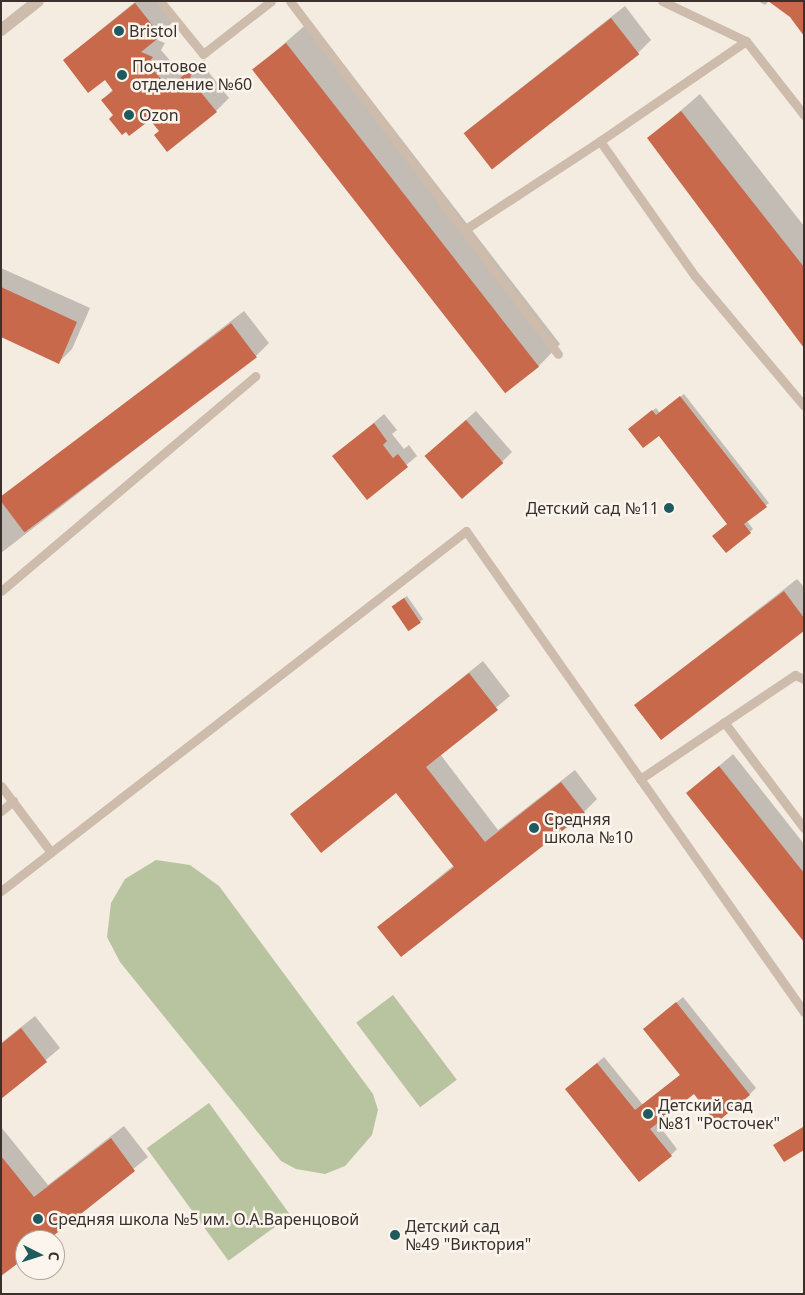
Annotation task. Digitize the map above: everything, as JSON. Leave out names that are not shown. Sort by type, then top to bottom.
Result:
[{"type":"street","points":[[1,30],[38,1]]},
{"type":"lane","points":[[160,1],[204,54],[271,1]]},
{"type":"lane","points":[[290,1],[558,354]]},
{"type":"lane","points":[[662,1],[746,41],[804,115]]},
{"type":"lane","points":[[464,230],[600,141],[746,41]]},
{"type":"lane","points":[[600,141],[695,276],[804,406]]},
{"type":"lane","points":[[1,591],[256,376]]},
{"type":"lane","points":[[1,891],[466,531],[804,1012]]},
{"type":"lane","points":[[640,779],[795,674],[804,679]]},
{"type":"lane","points":[[724,722],[804,828]]},
{"type":"lane","points":[[1,786],[51,852]]},
{"type":"lane","points":[[1,810],[13,802]]},
{"type":"green space","points":[[156,860],[190,865],[219,886],[373,1094],[378,1110],[372,1135],[345,1166],[325,1174],[296,1169],[281,1161],[120,962],[107,937],[111,903],[125,879]]},
{"type":"green space","points":[[393,995],[457,1080],[420,1107],[356,1023]]},
{"type":"green space","points":[[209,1103],[291,1215],[228,1261],[147,1148]]},
{"type":"building","points":[[768,1],[804,1],[804,36],[790,17]]},
{"type":"building","points":[[135,3],[161,36],[141,52],[153,57],[148,64],[169,88],[188,71],[192,72],[190,79],[217,112],[167,152],[154,135],[159,131],[150,120],[129,136],[126,132],[122,135],[109,119],[113,115],[101,100],[113,91],[105,80],[88,93],[63,60]]},
{"type":"building","points":[[611,18],[639,54],[492,169],[464,133]]},
{"type":"building","points":[[286,43],[539,367],[505,393],[252,69]]},
{"type":"building","points":[[681,111],[804,267],[804,348],[647,138]]},
{"type":"building","points":[[1,287],[77,322],[59,364],[1,337]]},
{"type":"building","points":[[231,323],[257,357],[24,532],[1,501],[1,496]]},
{"type":"building","points":[[680,396],[767,507],[744,524],[751,533],[726,553],[712,536],[727,524],[659,436],[643,448],[628,429],[652,410],[656,415]]},
{"type":"building","points":[[466,420],[503,463],[462,499],[424,456]]},
{"type":"building","points":[[374,423],[387,441],[383,445],[393,458],[398,454],[408,467],[367,500],[332,456]]},
{"type":"building","points":[[784,591],[804,618],[804,631],[661,740],[634,705]]},
{"type":"building","points":[[404,598],[421,623],[408,631],[392,606]]},
{"type":"building","name":"Средняя школа №10","points":[[469,673],[498,710],[426,767],[485,842],[561,782],[585,813],[401,957],[377,927],[454,867],[396,793],[321,853],[290,814]]},
{"type":"building","points":[[719,766],[804,873],[804,942],[686,793]]},
{"type":"building","points":[[676,1002],[750,1095],[716,1123],[694,1094],[650,1129],[672,1156],[639,1182],[565,1089],[597,1063],[635,1110],[680,1075],[643,1029]]},
{"type":"building","points":[[21,1028],[47,1062],[1,1099],[1,1044]]},
{"type":"building","points":[[803,1127],[804,1150],[784,1162],[773,1145]]},
{"type":"building","name":"Средняя школа №5 им. О.А.Варенцовой","points":[[111,1138],[135,1171],[61,1230],[15,1230],[15,1266],[1,1276],[1,1156],[34,1197]]},
{"type":"place","name":"Bristol","points":[[119,31]]},
{"type":"place","name":"Почтовое отделение №60","points":[[122,75]]},
{"type":"place","name":"Ozon","points":[[129,115]]},
{"type":"place","name":"Детский сад №11","points":[[669,508]]},
{"type":"place","name":"Средняя школа №10","points":[[534,828]]},
{"type":"place","name":"Детский сад №81 \"Росточек\"","points":[[648,1114]]},
{"type":"place","name":"Средняя школа №5 им. О.А.Варенцовой","points":[[38,1219]]},
{"type":"place","name":"Детский сад №49 \"Виктория\"","points":[[395,1235]]}]
